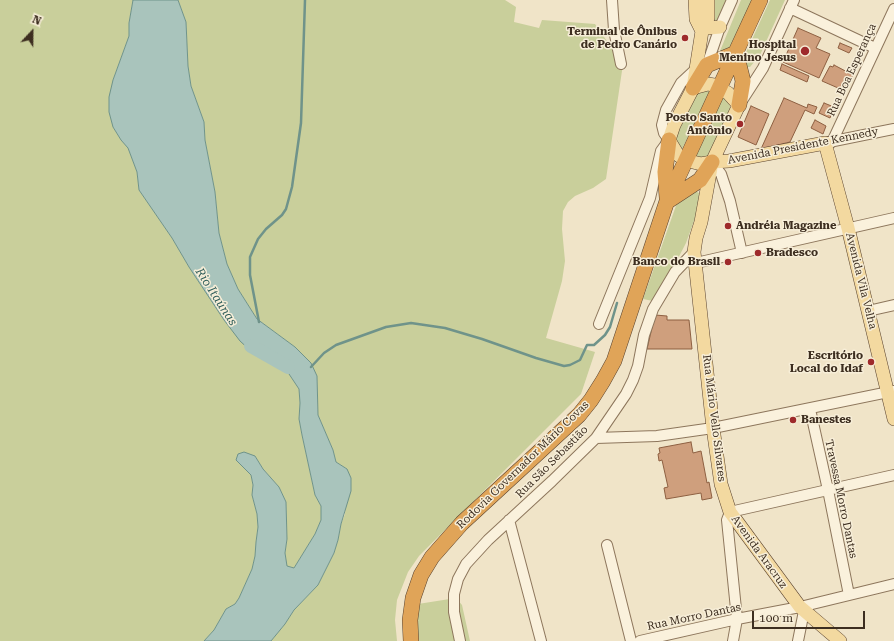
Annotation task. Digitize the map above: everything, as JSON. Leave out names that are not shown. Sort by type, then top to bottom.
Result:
[{"type":"highway","name":"Rodovia Governador Mário Covas","points":[[411,641],[410,620],[413,598],[421,575],[432,557],[462,523],[579,415],[591,400],[614,361],[667,201],[760,0]]},
{"type":"highway","points":[[693,88],[701,67],[736,53],[743,81],[739,105]]},
{"type":"highway","points":[[669,140],[665,172],[667,201],[700,180],[712,162]]},
{"type":"main road","points":[[695,0],[696,19],[703,29]]},
{"type":"main road","points":[[701,67],[703,29],[708,15],[708,0]]},
{"type":"main road","points":[[703,29],[720,27]]},
{"type":"main road","points":[[685,160],[678,155],[669,140],[674,126],[693,88],[708,84],[720,87],[739,105],[712,162],[701,222],[696,238],[695,257]]},
{"type":"main road","name":"Avenida Presidente Kennedy","points":[[685,160],[701,164],[729,161],[829,142]]},
{"type":"main road","name":"Avenida Vila Velha","points":[[829,142],[868,311],[891,392],[894,419]]},
{"type":"main road","name":"Rua Mário Vello Silvares","points":[[695,257],[713,428],[721,484],[730,512]]},
{"type":"main road","name":"Avenida Aracruz","points":[[730,512],[802,609],[840,641]]},
{"type":"street","points":[[612,0],[614,30],[621,64]]},
{"type":"street","points":[[598,324],[650,198],[662,151],[669,140],[664,133],[662,125],[666,110],[681,83],[701,67],[732,0]]},
{"type":"street","points":[[739,105],[763,68],[792,4],[875,48]]},
{"type":"street","name":"Rua Boa Esperança","points":[[829,142],[894,9]]},
{"type":"street","name":"Avenida Presidente Kennedy","points":[[829,142],[894,129]]},
{"type":"street","points":[[712,162],[721,174],[730,201],[742,253]]},
{"type":"street","points":[[695,257],[742,253],[894,218]]},
{"type":"street","name":"Rua São Sebastião","points":[[460,641],[454,612],[454,594],[458,579],[466,564],[488,540],[552,482],[596,438],[626,394],[633,380],[638,366],[644,336],[653,309],[674,272],[695,257]]},
{"type":"street","points":[[868,311],[894,305]]},
{"type":"street","points":[[596,438],[657,436],[713,428],[891,392]]},
{"type":"street","name":"Travessa Morro Dantas","points":[[810,409],[849,595]]},
{"type":"street","points":[[730,512],[894,475]]},
{"type":"street","name":"Rua Mário Vello Silvares","points":[[730,512],[727,520],[737,619],[733,641]]},
{"type":"street","points":[[509,520],[541,641]]},
{"type":"street","points":[[607,545],[631,641]]},
{"type":"street","name":"Rua Morro Dantas","points":[[640,641],[666,638],[737,619],[802,609],[894,584]]},
{"type":"street","points":[[798,641],[802,609]]},
{"type":"green space","points":[[0,0],[133,0],[129,23],[129,36],[113,80],[113,127],[121,140],[128,147],[137,172],[139,190],[172,238],[224,320],[252,352],[270,355],[287,371],[299,389],[299,419],[315,495],[321,506],[321,520],[315,534],[294,568],[286,566],[286,502],[279,487],[263,469],[255,456],[236,460],[251,475],[253,485],[252,495],[257,514],[258,527],[255,556],[252,569],[239,598],[235,604],[226,609],[214,630],[204,641],[0,641]]},
{"type":"green space","points":[[178,0],[505,0],[516,7],[514,22],[539,28],[542,20],[595,24],[623,64],[606,179],[593,188],[575,196],[568,202],[563,211],[562,229],[565,261],[562,281],[546,338],[595,352],[581,394],[419,556],[408,572],[397,600],[395,620],[397,641],[271,641],[294,610],[318,585],[334,553],[345,514],[347,469],[336,462],[333,450],[318,415],[317,376],[295,347],[257,319],[238,289],[227,264],[219,233],[215,192],[205,140],[204,122],[191,86],[188,66],[186,22]]},
{"type":"green space","points":[[713,0],[727,0],[717,21],[713,18]]},
{"type":"green space","points":[[741,0],[752,0],[729,49],[720,55],[720,51]]},
{"type":"green space","points":[[770,0],[785,0],[760,55],[750,67],[745,67],[743,59]]},
{"type":"green space","points":[[708,90],[710,92],[681,151],[674,138],[696,92]]},
{"type":"green space","points":[[723,97],[728,101],[730,110],[707,158],[694,158]]},
{"type":"green space","points":[[696,191],[703,196],[686,243],[653,301],[643,299],[678,200]]},
{"type":"green space","points":[[456,598],[462,605],[470,641],[415,641],[418,604]]},
{"type":"water","points":[[133,0],[178,0],[186,22],[188,66],[191,86],[204,122],[205,140],[215,192],[219,233],[227,264],[238,289],[257,319],[295,347],[311,363],[317,376],[318,415],[333,450],[336,462],[347,469],[351,478],[351,491],[334,553],[318,585],[294,610],[271,641],[204,641],[214,630],[226,609],[235,604],[239,598],[252,569],[255,556],[258,527],[257,514],[252,495],[253,485],[251,475],[236,460],[238,454],[244,452],[255,456],[263,469],[279,487],[286,502],[287,539],[285,553],[287,566],[294,568],[315,534],[321,520],[321,506],[315,495],[299,419],[299,389],[287,371],[270,355],[252,352],[240,341],[224,320],[172,238],[139,190],[137,172],[128,148],[113,127],[109,112],[109,97],[113,80],[129,36],[129,23]]},
{"type":"building","name":"Hospital Menino Jesus","points":[[798,28],[821,38],[816,48],[830,54],[819,78],[783,62]]},
{"type":"building","points":[[840,43],[852,48],[849,53],[838,48]]},
{"type":"building","points":[[782,64],[809,76],[807,82],[780,70]]},
{"type":"building","points":[[834,65],[853,75],[845,91],[822,81],[830,66],[833,67]]},
{"type":"building","points":[[784,98],[807,108],[808,104],[817,107],[814,114],[805,110],[790,142],[761,149]]},
{"type":"building","points":[[824,103],[834,107],[830,118],[819,113]]},
{"type":"building","points":[[751,106],[769,114],[756,145],[738,137]]},
{"type":"building","points":[[815,120],[826,126],[823,134],[811,128]]},
{"type":"building","points":[[655,315],[667,316],[667,320],[689,320],[692,349],[647,349]]},
{"type":"building","points":[[691,442],[693,453],[701,451],[707,483],[709,482],[712,498],[702,500],[701,493],[666,499],[664,488],[668,487],[662,460],[659,461],[659,448]]},
{"type":"waterway","points":[[259,322],[250,275],[250,257],[258,239],[286,209],[292,187],[301,123],[305,0]]},
{"type":"waterway","points":[[311,367],[324,353],[336,345],[386,327],[411,323],[445,328],[536,358],[564,366],[570,365],[580,360],[587,345],[594,345],[605,335],[610,327],[617,303]]},
{"type":"waterway","name":"Rio Itaúnas","points":[[251,346],[288,367]]},
{"type":"place","name":"Terminal de Ônibus de Pedro Canário","points":[[685,38]]},
{"type":"place","name":"Hospital Menino Jesus","points":[[805,51]]},
{"type":"place","name":"Posto Santo Antônio","points":[[740,124]]},
{"type":"place","name":"Andréia Magazine","points":[[728,226]]},
{"type":"place","name":"Bradesco","points":[[758,253]]},
{"type":"place","name":"Banco do Brasil","points":[[728,262]]},
{"type":"place","name":"Escritório Local do Idaf","points":[[871,362]]},
{"type":"place","name":"Banestes","points":[[793,420]]}]
